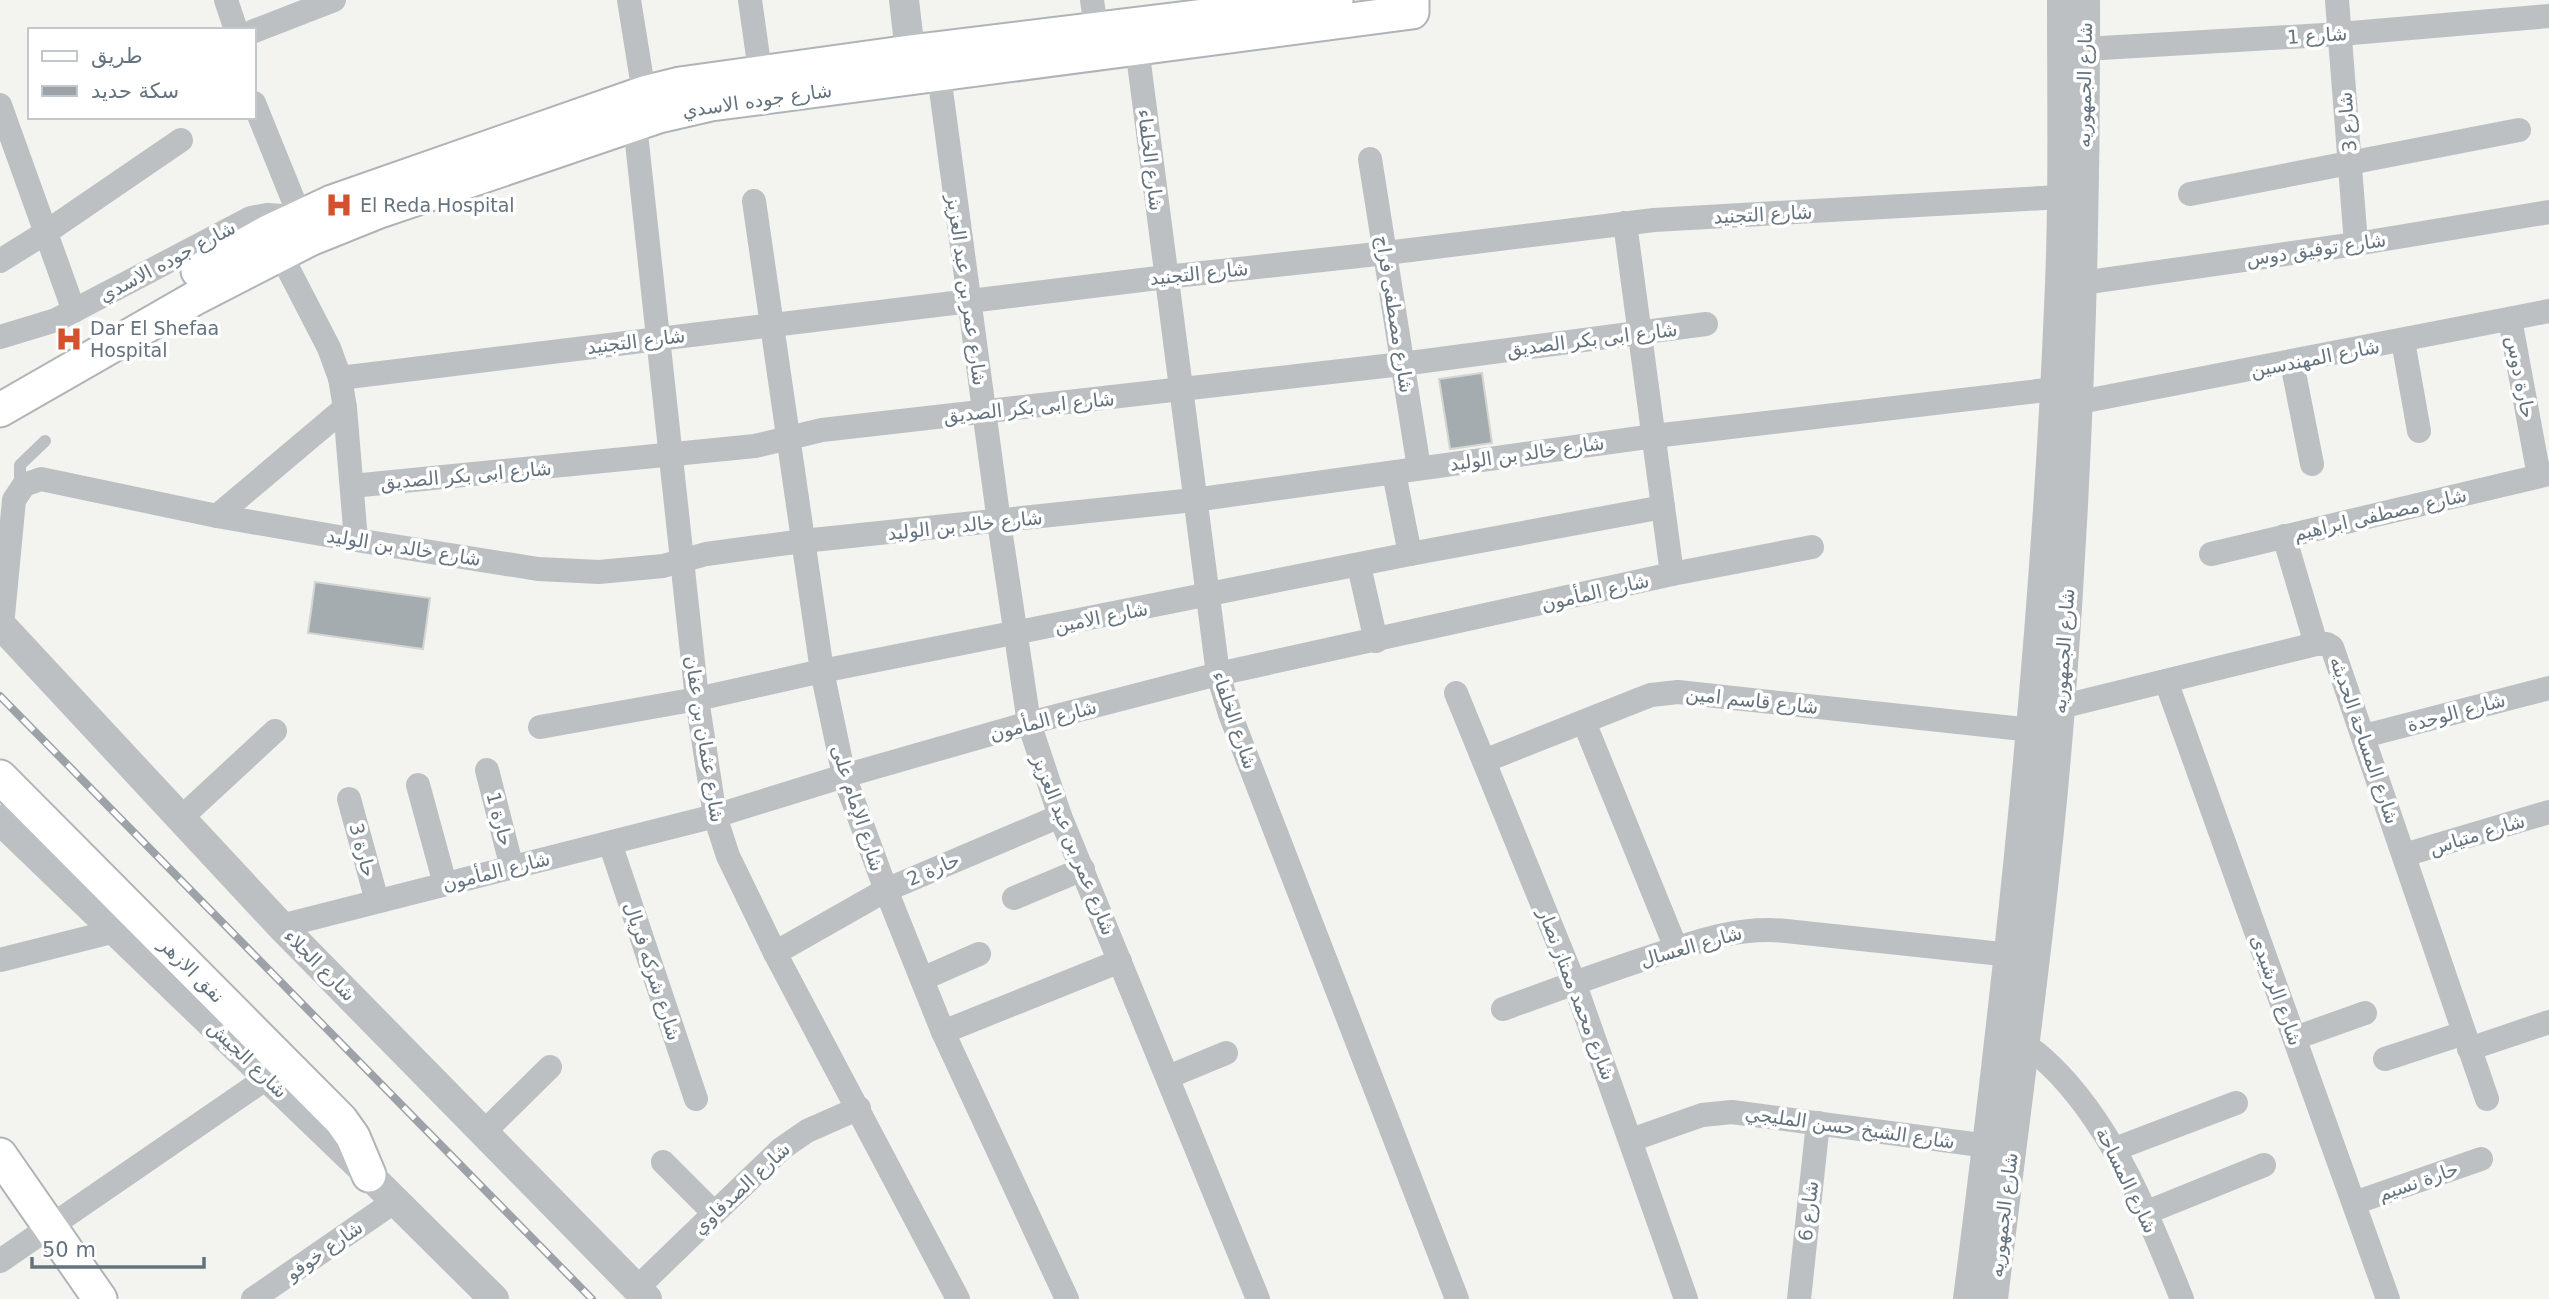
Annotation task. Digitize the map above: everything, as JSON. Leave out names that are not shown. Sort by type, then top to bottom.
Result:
[{"type":"main road","name":"شارع جوده الاسدي","points":[[639,109],[685,109],[939,75],[1336,0]]},
{"type":"main road","name":"شارع جوده الاسدي","points":[[1269,13],[1412,12],[1412,0]]},
{"type":"main road","name":"شارع جوده الاسدي","points":[[5,402],[34,365],[241,247],[305,228],[377,212],[639,109],[680,84],[910,52],[1094,14],[1135,36]]},
{"type":"main road","name":"شارع جوده الاسدي","points":[[5,402],[280,253],[305,228]]},
{"type":"main road","name":"نفق الازهر","points":[[0,777],[341,1120],[357,1146],[369,1175]]},
{"type":"main road","points":[[0,1155],[100,1299]]},
{"type":"street","points":[[226,0],[235,28]]},
{"type":"street","points":[[256,30],[334,0]]},
{"type":"street","name":"شارع عثمان بن عفان","points":[[629,0],[658,338],[681,562],[697,699],[715,816],[728,856],[775,953],[958,1299]]},
{"type":"street","points":[[750,0],[760,71]]},
{"type":"street","points":[[904,0],[910,52]]},
{"type":"street","name":"شارع الجمهوريه","points":[[1993,1299],[2004,1103],[2060,707],[2067,396],[2060,304],[2062,0]]},
{"type":"street","name":"شارع الجمهوريه","points":[[2012,1041],[2011,955],[2067,396],[2082,283],[2085,0]]},
{"type":"street","name":"شارع 3","points":[[2337,0],[2356,244]]},
{"type":"street","name":"شارع 1","points":[[2085,49],[2340,34],[2549,16]]},
{"type":"street","name":"شارع الخلفاء","points":[[1135,36],[1218,674],[1230,714],[1457,1299]]},
{"type":"street","name":"شارع عمر بن عبد العزيز","points":[[939,75],[983,411],[1028,723],[1060,816],[1258,1299]]},
{"type":"street","points":[[0,105],[74,311]]},
{"type":"street","points":[[256,108],[305,228]]},
{"type":"street","points":[[2190,194],[2519,130]]},
{"type":"street","points":[[0,261],[181,141]]},
{"type":"street","name":"شارع مصطفى فراج","points":[[1370,159],[1419,468]]},
{"type":"street","name":"شارع التجنيد","points":[[340,378],[1166,276],[1386,253],[1625,223],[2061,197]]},
{"type":"street","name":"شارع الإمام على","points":[[754,201],[822,671],[844,776],[943,1032],[1067,1299]]},
{"type":"street","name":"شارع توفيق دوس","points":[[2082,283],[2356,244],[2549,212]]},
{"type":"street","name":"شارع جوده الاسدي","points":[[0,337],[33,329],[74,311],[236,224],[267,215],[305,228]]},
{"type":"street","points":[[1625,223],[1672,575]]},
{"type":"street","points":[[280,253],[329,348],[340,378],[356,540]]},
{"type":"street","name":"شارع المهندسين","points":[[2067,396],[2292,363],[2549,311]]},
{"type":"street","name":"حارة دوس","points":[[2510,319],[2544,475]]},
{"type":"street","name":"شارع ابى بكر الصديق","points":[[352,486],[755,446],[822,430],[1402,364],[1706,324]]},
{"type":"street","points":[[2403,341],[2419,431]]},
{"type":"street","points":[[2292,363],[2312,464]]},
{"type":"street","name":"شارع خالد بن الوليد","points":[[24,485],[41,480],[217,516],[538,569],[639,570],[706,554],[803,541],[1194,500],[1654,436],[1880,408],[2067,396]]},
{"type":"street","points":[[217,516],[345,408]]},
{"type":"street","points":[[1394,473],[1410,554]]},
{"type":"street","name":"شارع مصطفى ابراهيم","points":[[2211,554],[2544,475]]},
{"type":"street","points":[[1,625],[14,500],[24,485]]},
{"type":"street","name":"شارع الامين","points":[[540,727],[697,699],[822,671],[1206,597],[1410,554],[1663,507]]},
{"type":"street","points":[[2284,537],[2316,644]]},
{"type":"street","name":"شارع المأمون","points":[[281,926],[715,816],[1028,723],[1218,674],[1812,547]]},
{"type":"street","points":[[1359,566],[1376,641]]},
{"type":"street","name":"شارع الجلاء","points":[[1,625],[281,926],[642,1294]]},
{"type":"street","name":"شارع المساحة الحديثه","points":[[2060,707],[2316,644],[2327,644],[2335,651],[2487,1099]]},
{"type":"street","name":"شارع الرشيدى","points":[[2166,681],[2388,1299]]},
{"type":"street","name":"شارع الوحدة","points":[[2364,736],[2549,688]]},
{"type":"street","name":"شارع قاسم امين","points":[[1484,761],[1651,695],[1678,692],[2032,730]]},
{"type":"street","name":"شارع محمد ممتاز نصار","points":[[1456,693],[1574,982],[1686,1299]]},
{"type":"street","points":[[1584,722],[1676,948]]},
{"type":"street","points":[[181,818],[275,732]]},
{"type":"street","name":"حارة 1","points":[[487,770],[512,867]]},
{"type":"street","points":[[418,785],[445,884]]},
{"type":"street","name":"حارة 3","points":[[349,800],[377,901]]},
{"type":"street","name":"شارع متياس","points":[[2404,855],[2549,812]]},
{"type":"street","name":"حارة 2","points":[[775,953],[886,890],[1060,816]]},
{"type":"street","name":"شارع الجيش","points":[[0,820],[494,1299]]},
{"type":"street","name":"شارع شركه فريال","points":[[610,843],[696,1099]]},
{"type":"street","points":[[1014,898],[1083,869]]},
{"type":"street","name":"شارع العسال","points":[[1503,1009],[1676,948],[1734,932],[1768,929],[2011,955]]},
{"type":"street","points":[[0,960],[115,931]]},
{"type":"street","points":[[922,979],[979,954]]},
{"type":"street","points":[[943,1032],[1120,961]]},
{"type":"street","points":[[2295,1038],[2365,1013]]},
{"type":"street","points":[[2385,1059],[2549,1022]]},
{"type":"street","name":"شارع المساحة","points":[[2012,1041],[2051,1066],[2076,1093],[2115,1149],[2182,1299]]},
{"type":"street","points":[[1168,1077],[1226,1053]]},
{"type":"street","points":[[484,1132],[550,1067]]},
{"type":"street","points":[[0,1261],[268,1077]]},
{"type":"street","name":"شارع الجمهوريه","points":[[1968,1299],[1988,1146],[2004,1103]]},
{"type":"street","points":[[2115,1149],[2236,1103]]},
{"type":"street","name":"شارع الصدفاوي","points":[[642,1294],[714,1213],[793,1139],[859,1108]]},
{"type":"street","name":"شارع الشيخ حسن المليجي","points":[[1631,1140],[1687,1119],[1717,1112],[1747,1112],[1988,1146]]},
{"type":"street","name":"شارع 6","points":[[1799,1299],[1818,1122]]},
{"type":"street","name":"حارة نسيم","points":[[2354,1203],[2481,1159]]},
{"type":"street","points":[[663,1163],[714,1213]]},
{"type":"street","points":[[2145,1213],[2264,1166]]},
{"type":"street","name":"شارع خوفو","points":[[253,1299],[395,1201]]},
{"type":"lane","points":[[24,485],[20,479],[20,465],[45,442]]},
{"type":"building","points":[[1482,373],[1492,443],[1450,449],[1439,379]]},
{"type":"building","points":[[315,582],[430,598],[423,649],[308,633]]},
{"type":"railway","points":[[0,696],[592,1299]]},
{"type":"place","name":"El Reda Hospital","points":[[339,205]]},
{"type":"place","name":"Dar El Shefaa Hospital","points":[[69,339]]}]
